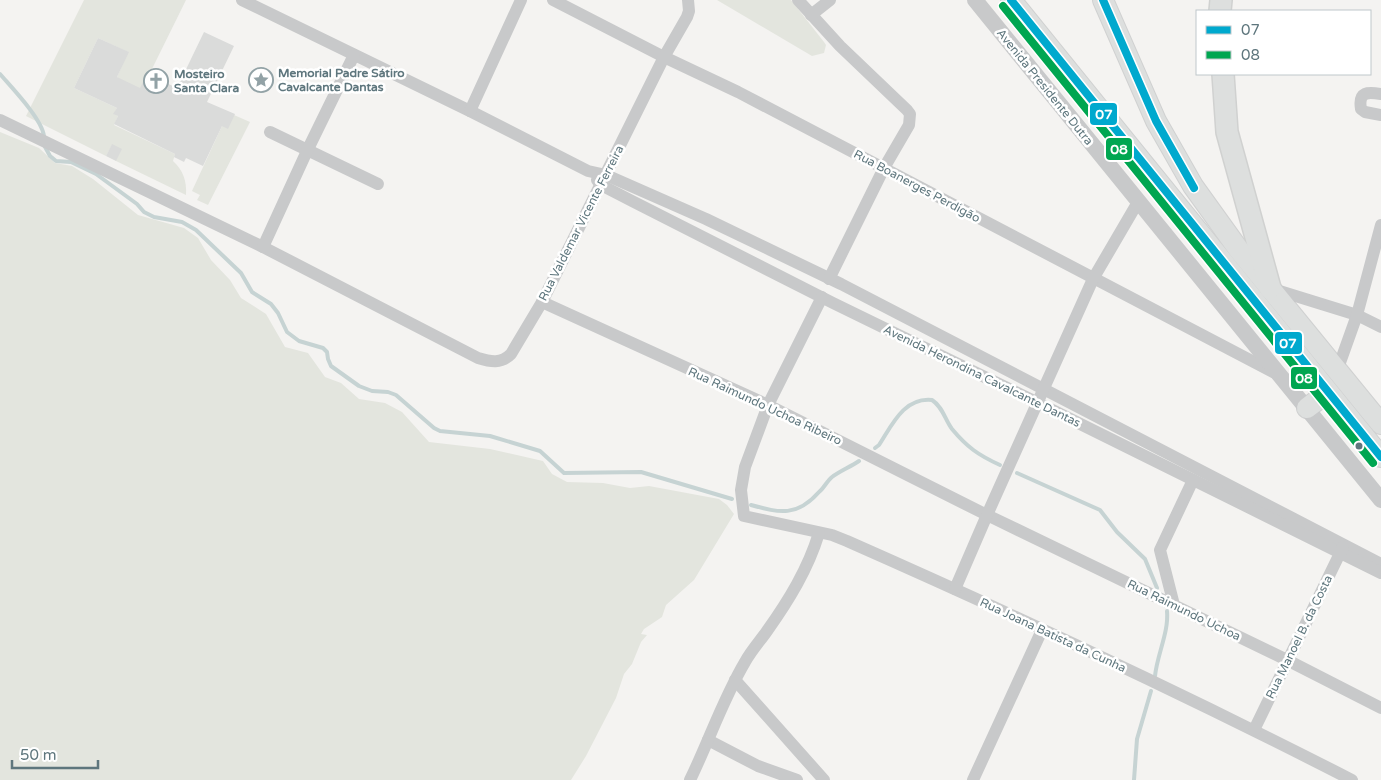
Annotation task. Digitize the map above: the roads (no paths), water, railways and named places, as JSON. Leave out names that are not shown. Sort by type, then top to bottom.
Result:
[{"type":"highway","points":[[1223,75],[1227,132],[1270,288]]},
{"type":"main road","points":[[1011,0],[1381,457]]},
{"type":"main road","points":[[1104,0],[1156,121],[1179,164],[1213,215],[1252,267],[1381,424]]},
{"type":"main road","points":[[1307,408],[1328,392]]},
{"type":"street","name":"Avenida Herondina Cavalcante Dantas","points":[[242,0],[588,170],[827,300],[1038,402],[1193,480],[1342,549],[1381,564]]},
{"type":"street","points":[[470,111],[521,0]]},
{"type":"street","name":"Rua Boanerges Perdigão","points":[[553,0],[664,57],[738,92],[1280,375]]},
{"type":"street","name":"Rua Valdemar Vicente Ferreira","points":[[263,247],[478,358],[494,362],[506,359],[511,354],[542,302],[664,57],[687,17],[689,11],[688,0]]},
{"type":"street","points":[[798,0],[840,46],[910,114],[909,125],[884,168],[829,279]]},
{"type":"street","points":[[811,15],[830,0]]},
{"type":"street","name":"Avenida Presidente Dutra","points":[[975,0],[1381,500]]},
{"type":"street","points":[[0,120],[263,247],[354,55]]},
{"type":"street","points":[[1381,94],[1368,92],[1362,96],[1360,104],[1361,109],[1365,112],[1381,115]]},
{"type":"street","points":[[270,132],[378,184]]},
{"type":"street","name":"Avenida Herondina Cavalcante Dantas","points":[[604,180],[724,227],[841,284],[1044,389],[1342,549],[1381,573]]},
{"type":"street","points":[[955,589],[986,515],[1094,279],[1138,202]]},
{"type":"street","points":[[1337,371],[1357,315],[1381,225]]},
{"type":"street","points":[[768,405],[827,300],[841,284]]},
{"type":"street","points":[[1270,288],[1357,315],[1381,327]]},
{"type":"street","name":"Rua Raimundo Uchoa Ribeiro","points":[[542,302],[768,405],[986,515]]},
{"type":"street","name":"Rua Joana Batista da Cunha","points":[[768,405],[742,478],[741,500],[744,516],[832,535],[847,541],[955,589],[1254,730],[1352,780]]},
{"type":"street","points":[[1174,606],[1160,550],[1193,480]]},
{"type":"street","name":"Rua Raimundo Uchoa","points":[[986,515],[1287,660],[1381,708]]},
{"type":"street","points":[[690,780],[727,694],[746,660],[800,580],[812,557],[819,533]]},
{"type":"street","name":"Rua Manoel B. da Costa","points":[[1254,730],[1342,549]]},
{"type":"street","points":[[973,780],[1042,630]]},
{"type":"street","points":[[735,680],[824,780]]},
{"type":"street","points":[[708,740],[758,766],[797,780]]},
{"type":"waterway","points":[[0,74],[19,95],[38,121],[44,136]]},
{"type":"waterway","points":[[44,145],[50,156],[56,161],[71,162],[96,174],[137,204],[144,212],[154,217],[182,222],[196,230],[241,273],[252,292],[271,304],[278,313],[287,332],[299,341],[323,348],[327,352],[331,366],[359,386],[372,391],[388,392],[396,395],[434,428],[440,431],[490,436],[540,451],[564,473],[641,472],[732,499]]},
{"type":"waterway","points":[[875,448],[879,445],[894,421],[906,408],[922,400],[932,400],[939,406],[952,429],[963,441],[985,458],[1000,465]]},
{"type":"waterway","points":[[751,505],[779,511],[788,511],[803,506],[832,477],[859,461]]},
{"type":"waterway","points":[[1017,473],[1100,510],[1117,532],[1145,559],[1157,588]]},
{"type":"waterway","points":[[1155,676],[1165,635],[1167,611]]},
{"type":"waterway","points":[[1134,780],[1137,739],[1151,691]]},
{"type":"place","name":"Memorial Padre Sátiro Cavalcante Dantas","points":[[261,80]]},
{"type":"place","name":"Mosteiro Santa Clara","points":[[156,81]]}]
